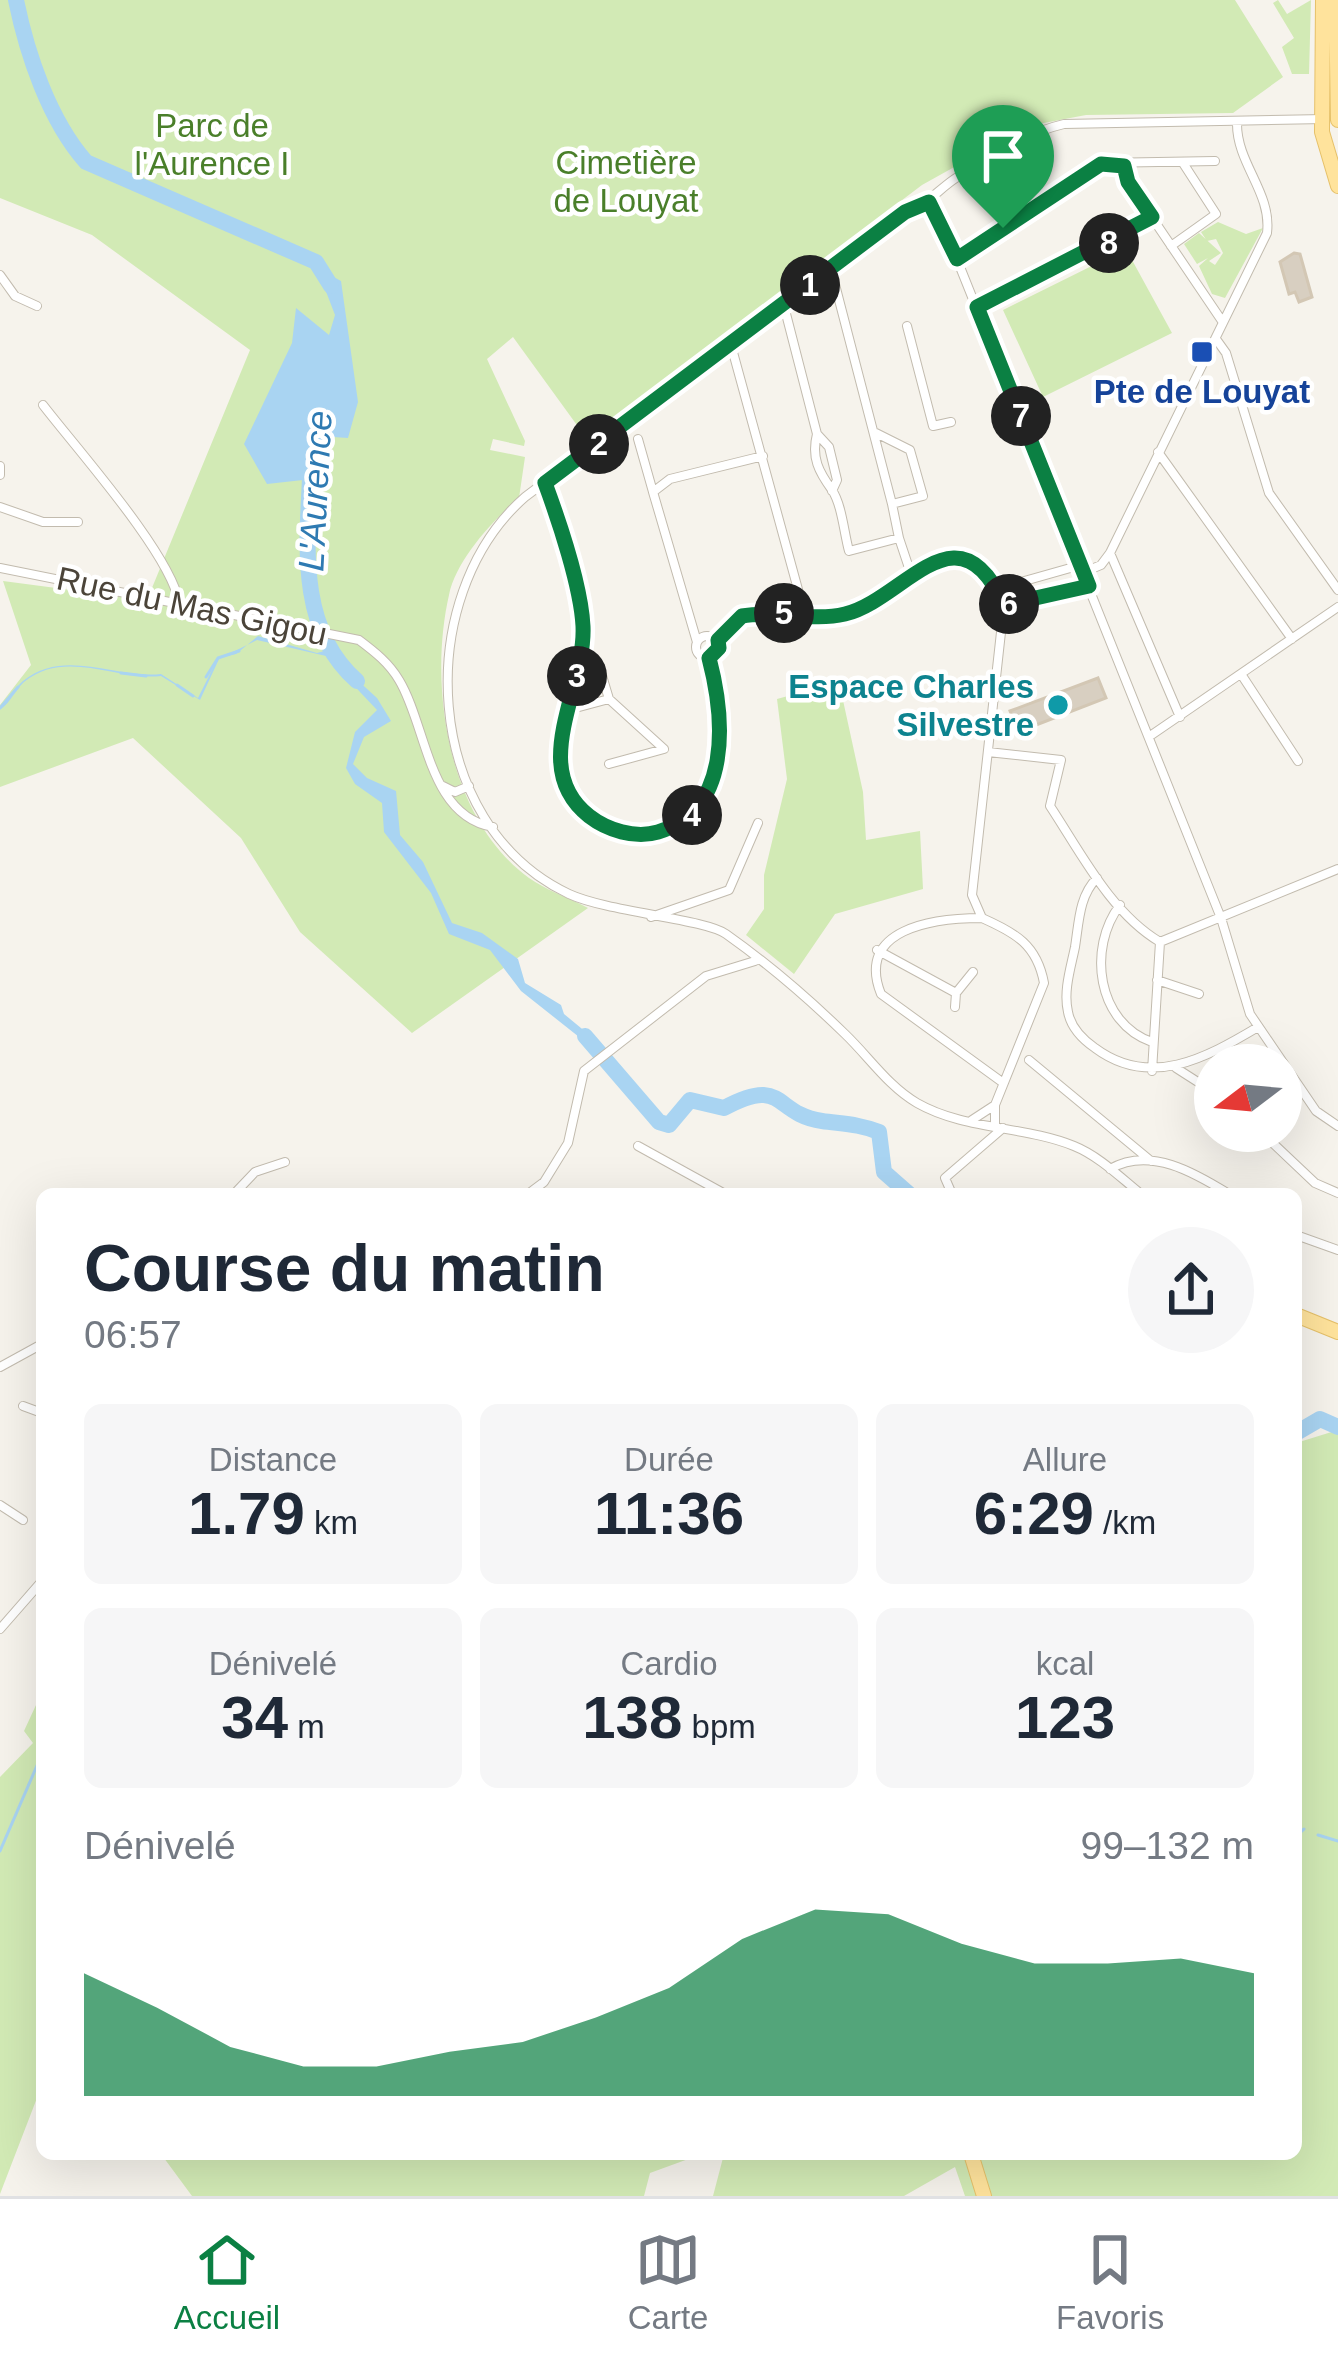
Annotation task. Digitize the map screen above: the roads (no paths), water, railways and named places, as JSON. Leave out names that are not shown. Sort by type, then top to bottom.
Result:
[{"type":"main road","points":[[1323,0],[1333,120]]},
{"type":"main road","points":[[1336,0],[1333,120],[1324,148],[1338,186]]},
{"type":"main road","points":[[1302,1312],[1338,1322]]},
{"type":"main road","points":[[1302,1313],[1338,1332]]},
{"type":"main road","points":[[964,2160],[974,2196]]},
{"type":"main road","points":[[973,2160],[983,2196]]},
{"type":"street","points":[[1134,1188],[1077,1147],[923,1106],[904,1095],[844,1033],[723,931],[649,918],[566,892],[533,869],[494,828],[455,755],[449,712],[454,606],[479,546],[525,497],[905,212],[929,202],[957,177],[1038,130],[1064,124],[1333,120]]},
{"type":"street","points":[[997,590],[1101,565],[1110,553],[1267,233],[1269,216],[1238,149],[1237,124]]},
{"type":"street","points":[[957,259],[1101,164],[1215,160]]},
{"type":"street","points":[[1171,246],[1216,214],[1183,163]]},
{"type":"street","points":[[1124,166],[1128,182],[1222,321]]},
{"type":"street","points":[[929,202],[977,307],[1150,736],[1258,1027],[1316,1111],[1338,1126]]},
{"type":"street","points":[[977,307],[1152,217]]},
{"type":"street","points":[[831,269],[911,574]]},
{"type":"street","points":[[0,275],[15,296],[37,306]]},
{"type":"street","points":[[784,306],[817,434],[829,447],[837,480],[832,490]]},
{"type":"street","points":[[907,326],[933,426],[952,422]]},
{"type":"street","points":[[1215,338],[1226,353],[1270,493],[1338,590]]},
{"type":"street","points":[[731,345],[802,604],[800,614]]},
{"type":"street","points":[[43,405],[176,588],[178,602]]},
{"type":"street","points":[[817,434],[813,450],[822,483],[832,490],[849,550],[899,538]]},
{"type":"street","points":[[876,434],[910,450],[923,496],[892,504]]},
{"type":"street","points":[[638,440],[697,652],[709,658]]},
{"type":"street","points":[[1158,452],[1292,639]]},
{"type":"street","points":[[653,492],[670,479],[763,456]]},
{"type":"street","points":[[545,483],[583,620],[583,650],[558,752],[571,797],[605,827],[651,834],[674,826],[705,800],[719,761],[709,658]]},
{"type":"street","points":[[0,505],[43,522],[77,522]]},
{"type":"street","points":[[1110,553],[1180,717]]},
{"type":"street","points":[[718,640],[742,616],[845,614],[940,559],[975,564],[1004,605],[972,895],[957,918]]},
{"type":"street","name":"Rue du Mas Gigou","points":[[0,568],[359,640],[385,660],[401,683],[440,785],[478,825],[494,828]]},
{"type":"street","points":[[1004,605],[1089,586]]},
{"type":"street","points":[[1150,736],[1338,607]]},
{"type":"street","points":[[697,642],[706,635],[718,640]]},
{"type":"street","points":[[709,658],[719,648],[718,640]]},
{"type":"street","points":[[583,650],[600,669],[609,699],[664,748],[609,764]]},
{"type":"street","points":[[1241,674],[1298,761]]},
{"type":"street","points":[[568,710],[609,699]]},
{"type":"street","points":[[988,752],[1061,760],[1050,806],[1097,878],[1160,942]]},
{"type":"street","points":[[440,785],[455,792],[469,786]]},
{"type":"street","points":[[454,803],[475,797]]},
{"type":"street","points":[[649,918],[729,890],[758,824]]},
{"type":"street","points":[[1160,942],[1338,869]]},
{"type":"street","points":[[1097,878],[1084,890],[1067,992],[1067,1011],[1081,1038],[1112,1061],[1152,1071],[1176,1068],[1258,1027]]},
{"type":"street","points":[[972,895],[982,918]]},
{"type":"street","points":[[1120,905],[1100,958],[1103,987],[1112,1010],[1152,1042]]},
{"type":"street","points":[[999,1126],[995,1105],[1002,1082],[1044,983],[1030,946],[1015,932],[982,918],[957,918],[891,934],[877,950],[873,974],[881,994],[1002,1082]]},
{"type":"street","points":[[1152,1071],[1160,942]]},
{"type":"street","points":[[877,950],[956,993]]},
{"type":"street","points":[[534,1188],[559,1162],[568,1143],[578,1085],[599,1059],[706,976],[757,961]]},
{"type":"street","points":[[955,1007],[956,993],[974,972]]},
{"type":"street","points":[[1157,980],[1199,994]]},
{"type":"street","points":[[1029,1060],[1151,1161]]},
{"type":"street","points":[[1176,1068],[1194,1080]]},
{"type":"street","points":[[972,1120],[995,1105]]},
{"type":"street","points":[[949,1188],[945,1178],[999,1126]]},
{"type":"street","points":[[638,1146],[714,1188]]},
{"type":"street","points":[[1282,1152],[1315,1183],[1338,1193]]},
{"type":"street","points":[[1110,1169],[1123,1162],[1151,1161],[1186,1168],[1219,1188]]},
{"type":"street","points":[[240,1188],[255,1172],[285,1162]]},
{"type":"street","points":[[1302,1237],[1338,1250]]},
{"type":"street","points":[[0,1367],[36,1347]]},
{"type":"street","points":[[23,1406],[36,1411]]},
{"type":"street","points":[[0,1505],[23,1520]]},
{"type":"street","points":[[0,1627],[36,1587]]},
{"type":"water","points":[[317,268],[341,281],[358,402],[348,438],[333,437],[329,444],[331,453],[321,478],[267,484],[244,444],[292,343],[296,308],[329,335],[335,315]]},
{"type":"water","points":[[258,636],[317,653],[324,651],[324,637],[331,656],[377,698],[391,721],[364,737],[353,764],[367,778],[396,791],[400,835],[423,862],[452,923],[482,933],[518,959],[525,983],[561,1005],[564,1014],[604,1047],[598,1052],[521,991],[490,950],[449,934],[431,893],[384,832],[382,803],[355,784],[346,768],[355,732],[377,710],[326,656],[257,640],[247,645]]},
{"type":"water","points":[[223,657],[200,700],[161,676],[74,666],[40,672],[24,682],[0,710],[20,684],[39,671],[56,666],[73,665],[161,674],[198,698],[218,658]]},
{"type":"waterway","name":"L'Aurence","points":[[16,0],[41,86],[61,127],[86,162],[316,262],[331,286]]},
{"type":"waterway","name":"L'Aurence","points":[[311,458],[308,548],[314,607],[337,659],[357,681]]},
{"type":"waterway","points":[[206,677],[218,658],[239,651]]},
{"type":"waterway","points":[[121,673],[146,676]]},
{"type":"waterway","points":[[177,685],[193,696]]},
{"type":"waterway","points":[[0,708],[18,687]]},
{"type":"waterway","name":"L'Aurence","points":[[585,1036],[659,1122],[669,1125],[690,1100],[724,1108],[758,1095],[769,1096],[806,1117],[879,1132],[884,1172],[902,1188]]},
{"type":"waterway","name":"L'Aurence","points":[[1302,1430],[1320,1419],[1338,1427]]},
{"type":"waterway","points":[[0,1851],[36,1768]]},
{"type":"waterway","points":[[1318,1835],[1338,1841]]},
{"type":"place","name":"Pte de Louyat","points":[[1202,352]]},
{"type":"place","name":"Espace Charles Silvestre","points":[[1058,705]]},
{"type":"park label","name":"Parc de l'Aurence I","points":[[212,144]]},
{"type":"park label","name":"Cimetière de Louyat","points":[[626,181]]}]
